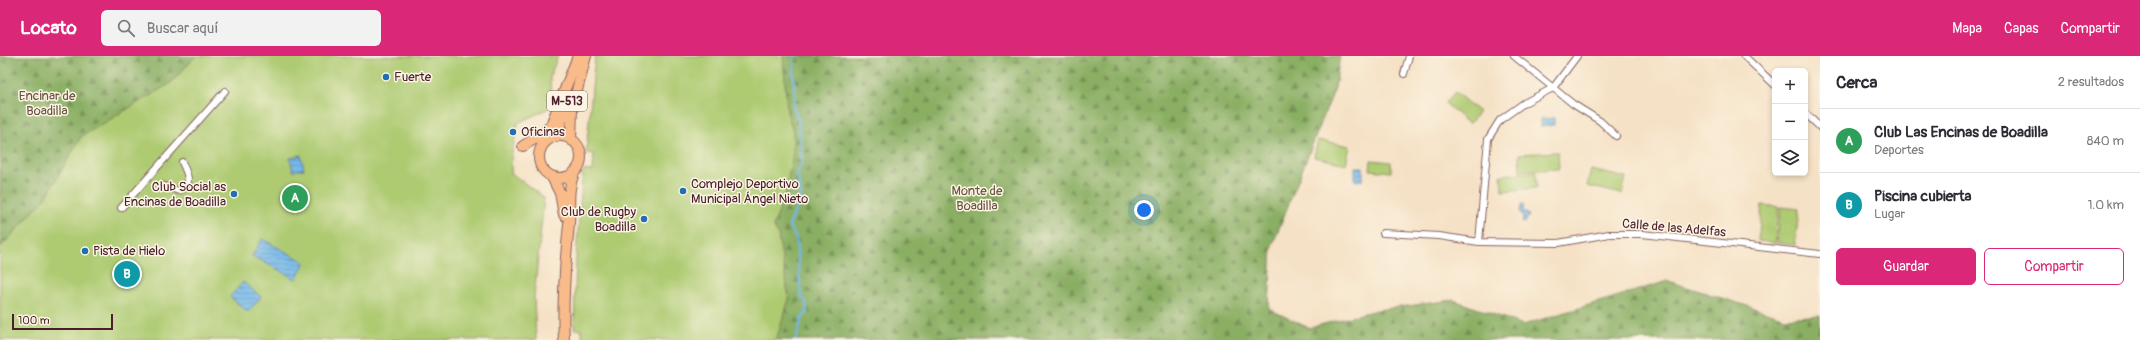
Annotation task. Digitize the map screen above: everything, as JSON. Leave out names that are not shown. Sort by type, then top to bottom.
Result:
[{"type":"main road","points":[[523,146],[544,133],[551,125],[578,56]]},
{"type":"main road","name":"M-513","points":[[564,340],[562,304],[564,216],[560,193],[552,177],[543,170],[539,160],[540,149],[560,125],[582,56]]},
{"type":"main road","name":"M-513","points":[[564,263],[569,223],[568,193],[574,173],[578,168],[581,155],[576,144],[571,140],[572,109],[586,56]]},
{"type":"main road","points":[[546,142],[555,137],[571,140]]},
{"type":"main road","points":[[552,177],[564,178],[574,173]]},
{"type":"street","points":[[1404,74],[1409,56]]},
{"type":"street","points":[[1514,56],[1553,88],[1600,121],[1616,136]]},
{"type":"street","points":[[1479,242],[1488,139],[1500,120],[1524,103],[1553,88],[1577,56]]},
{"type":"street","points":[[1744,56],[1772,82]]},
{"type":"street","points":[[121,208],[225,91]]},
{"type":"street","points":[[1808,116],[1820,127]]},
{"type":"street","points":[[161,185],[179,191],[188,184],[189,179],[182,162]]},
{"type":"street","name":"Calle de las Adelfas","points":[[1383,233],[1439,236],[1479,242],[1558,243],[1609,234],[1642,234],[1820,254]]},
{"type":"green space","name":"Encinar de Boadilla","points":[[0,56],[196,56],[171,83],[81,137],[45,199],[0,248]]},
{"type":"green space","points":[[196,56],[558,56],[550,76],[551,107],[518,123],[512,152],[511,173],[544,198],[534,297],[536,340],[0,340],[0,248],[45,199],[81,137],[171,83]]},
{"type":"green space","name":"Complejo Deportivo Municipal Ángel Nieto","points":[[595,56],[783,56],[787,112],[793,132],[793,153],[784,199],[773,226],[778,235],[789,299],[776,340],[583,340],[582,330],[574,329],[576,257],[583,170],[593,171],[594,154],[586,153]]},
{"type":"green space","name":"Monte de Boadilla","points":[[783,56],[1340,56],[1335,88],[1272,246],[1269,309],[1309,328],[1376,310],[1454,300],[1523,325],[1668,281],[1785,318],[1820,315],[1820,340],[776,340],[789,299],[778,235],[773,226],[784,199],[793,132],[787,112]]},
{"type":"green space","points":[[1455,92],[1479,112],[1469,124],[1445,103]]},
{"type":"green space","points":[[1318,140],[1350,146],[1346,164],[1314,157]]},
{"type":"green space","points":[[1558,152],[1559,169],[1520,171],[1519,154]]},
{"type":"green space","points":[[1371,160],[1391,162],[1391,172],[1370,170]]},
{"type":"green space","points":[[1591,170],[1626,178],[1622,194],[1587,186]]},
{"type":"green space","points":[[1536,172],[1537,188],[1502,191],[1501,175]]},
{"type":"green space","points":[[1762,205],[1779,207],[1775,243],[1758,241]]},
{"type":"green space","points":[[1781,207],[1799,209],[1795,245],[1777,243]]},
{"type":"water","points":[[1554,118],[1554,125],[1541,127],[1541,119]]},
{"type":"water","points":[[301,155],[304,169],[293,171],[290,158]]},
{"type":"water","points":[[1355,167],[1363,167],[1363,180],[1355,181]]},
{"type":"water","points":[[1521,204],[1524,204],[1523,210],[1529,215],[1525,223],[1522,222],[1523,217],[1520,213]]},
{"type":"water","points":[[262,239],[305,262],[296,279],[252,256]]},
{"type":"water","points":[[243,282],[261,297],[248,312],[230,297]]},
{"type":"waterway","points":[[795,56],[793,72],[795,97],[793,107],[798,118],[802,164],[797,172],[801,197],[789,226],[796,238],[801,296],[806,302],[807,312],[802,318],[796,340]]},
{"type":"place","name":"Fuerte","points":[[386,77]]},
{"type":"place","name":"Oficinas","points":[[513,132]]},
{"type":"place","name":"Complejo Deportivo Municipal Ángel Nieto","points":[[683,191]]},
{"type":"place","name":"Club Social as Encinas de Boadilla","points":[[234,194]]},
{"type":"place","name":"Club Las Encinas de Boadilla","points":[[295,198]]},
{"type":"place","name":"Club de Rugby Boadilla","points":[[644,219]]},
{"type":"place","name":"Pista de Hielo","points":[[85,251]]},
{"type":"place","name":"Piscina cubierta","points":[[127,274]]}]
